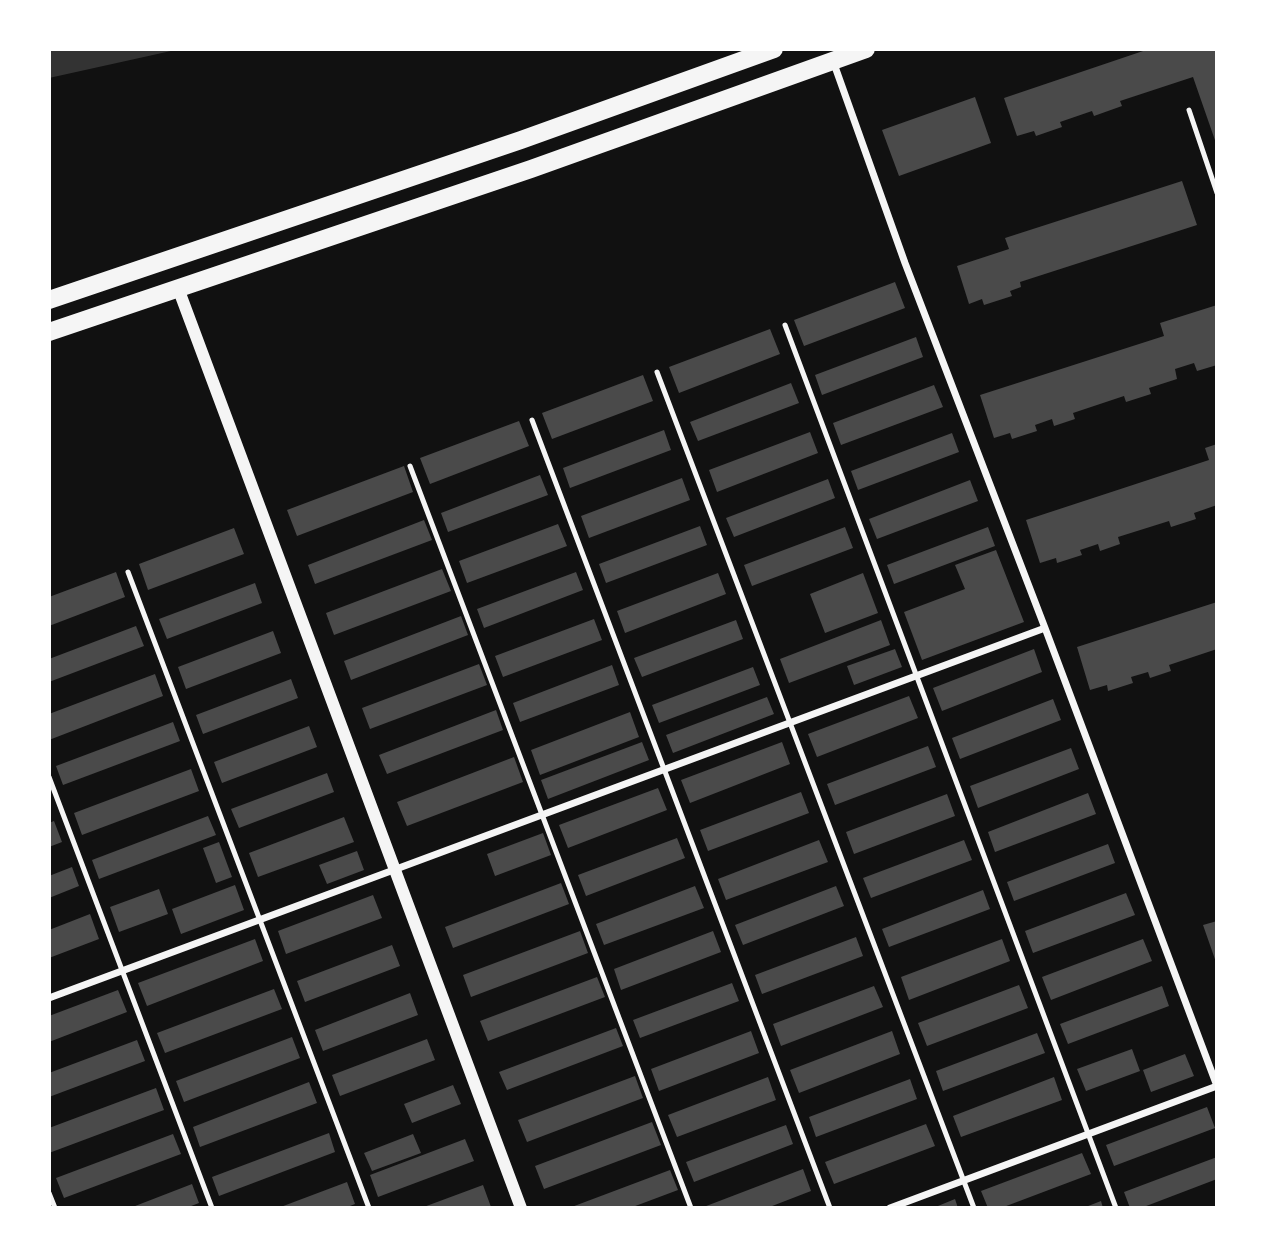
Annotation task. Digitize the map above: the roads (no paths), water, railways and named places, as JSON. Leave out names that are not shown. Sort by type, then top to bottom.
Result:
[{"type":"main road","points":[[49,300],[508,144],[774,49]]},
{"type":"main road","points":[[49,332],[531,169],[866,49]]},
{"type":"street","points":[[833,61],[905,263],[1217,1086],[890,1208]]},
{"type":"street","points":[[178,288],[521,1208]]},
{"type":"street","points":[[49,998],[1045,628]]},
{"type":"lane","points":[[1189,110],[1217,193]]},
{"type":"lane","points":[[785,324],[1116,1208]]},
{"type":"lane","points":[[657,372],[974,1208]]},
{"type":"lane","points":[[532,420],[830,1208]]},
{"type":"lane","points":[[410,466],[691,1208]]},
{"type":"lane","points":[[128,572],[369,1208]]},
{"type":"lane","points":[[49,777],[212,1208]]},
{"type":"lane","points":[[49,1193],[55,1208]]}]
